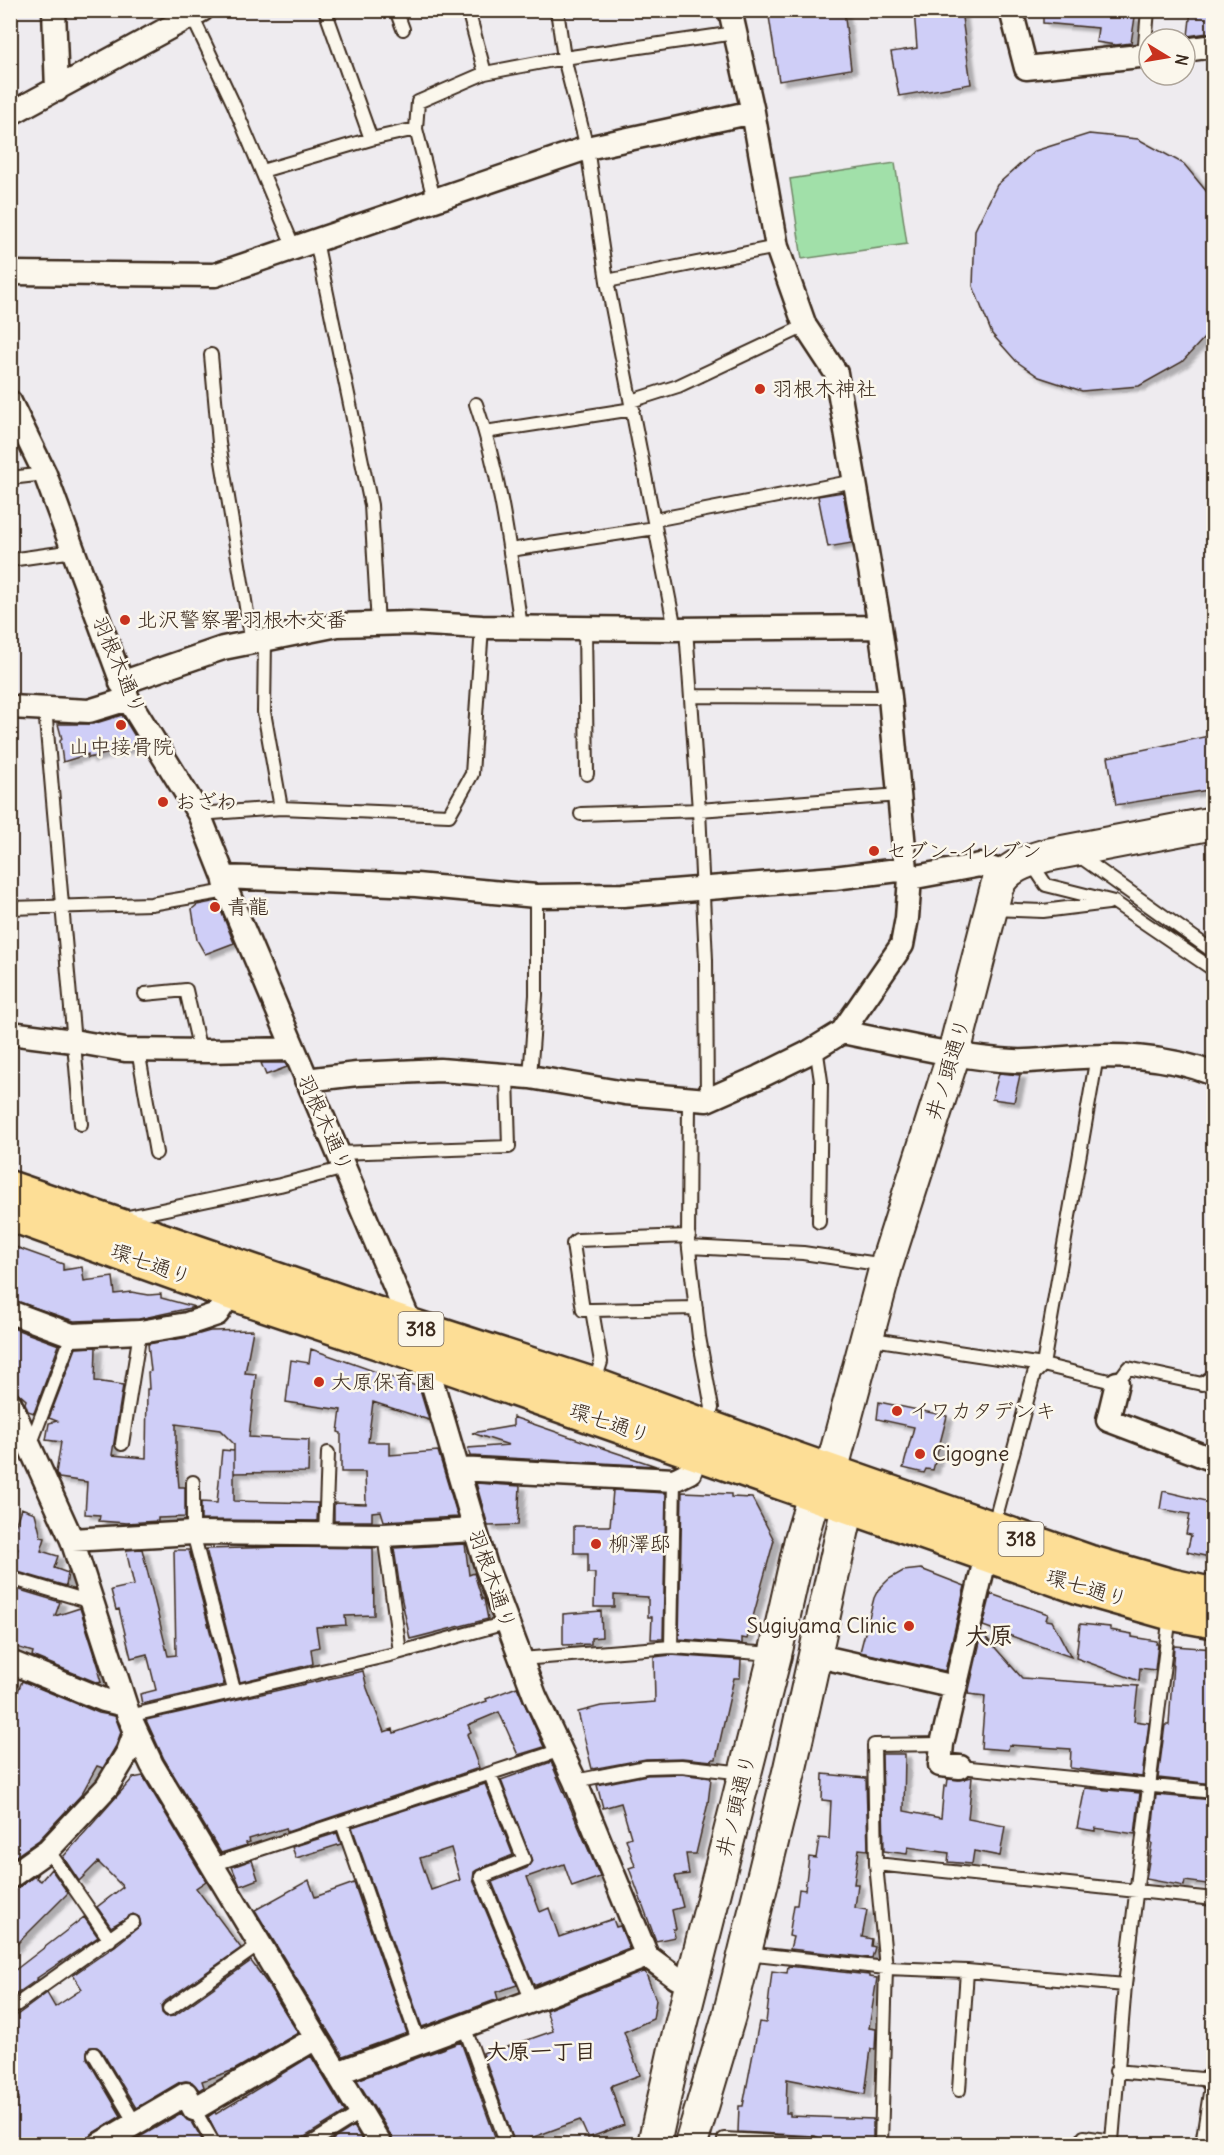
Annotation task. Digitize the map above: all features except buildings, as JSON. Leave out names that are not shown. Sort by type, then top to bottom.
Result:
[{"type":"main road","points":[[1018,866],[1068,849],[1214,823]]},
{"type":"main road","name":"井ノ頭通り","points":[[654,2145],[691,1983],[775,1655],[801,1539],[823,1483],[886,1266],[954,1053],[998,886],[1018,866]]},
{"type":"main road","name":"環七通り","points":[[10,1188],[412,1326],[594,1385],[701,1440]]},
{"type":"main road","name":"環七通り","points":[[10,1214],[231,1293],[425,1358],[701,1440],[989,1542],[1082,1588],[1170,1613],[1214,1621]]},
{"type":"main road","name":"環七通り","points":[[823,1483],[848,1506],[989,1542],[1089,1562],[1172,1586],[1214,1595]]},
{"type":"main road","name":"井ノ頭通り","points":[[694,2144],[729,2016],[787,1779],[848,1506]]},
{"type":"main road","points":[[744,1773],[781,1700],[791,1694],[802,1707]]},
{"type":"street","points":[[54,10],[57,90]]},
{"type":"street","points":[[306,1080],[357,1074],[440,1070],[530,1077],[626,1093],[698,1099],[759,1077],[843,1032],[902,945],[907,918],[908,874],[890,697],[836,373],[805,326],[777,247],[753,112],[730,10]]},
{"type":"street","points":[[1011,10],[1026,68],[1137,56]]},
{"type":"street","points":[[10,114],[57,90],[184,16]]},
{"type":"street","points":[[1197,48],[1214,46]]},
{"type":"street","points":[[10,273],[215,275],[587,148],[753,112]]},
{"type":"street","name":"羽根木通り","points":[[10,402],[45,474],[125,691],[199,814],[293,1049],[412,1326],[425,1358],[474,1530],[506,1623],[646,1956]]},
{"type":"street","points":[[10,707],[89,711],[125,691],[223,648],[338,625],[409,623],[482,627],[680,629],[880,627]]},
{"type":"street","points":[[226,884],[416,885],[536,896],[624,895],[908,874],[980,865],[1018,866]]},
{"type":"street","points":[[843,1032],[954,1053],[1015,1061],[1139,1056],[1194,1066],[1214,1074]]},
{"type":"street","points":[[10,1033],[125,1050],[293,1049]]},
{"type":"street","points":[[10,1312],[72,1335],[140,1332],[187,1324],[217,1314],[231,1293]]},
{"type":"street","points":[[1117,1383],[1108,1420],[1214,1460]]},
{"type":"street","points":[[11,1407],[72,1540],[130,1718],[152,1765],[380,2145]]},
{"type":"street","points":[[458,1469],[674,1480],[690,1472],[701,1440]]},
{"type":"street","points":[[72,1540],[193,1533],[384,1536],[474,1530]]},
{"type":"street","points":[[960,1767],[940,1765],[942,1744],[989,1542]]},
{"type":"street","points":[[814,1655],[955,1687]]},
{"type":"street","points":[[10,1662],[104,1700],[130,1718]]},
{"type":"street","points":[[10,1877],[48,1850],[107,1786],[128,1752],[130,1718]]},
{"type":"street","points":[[337,2073],[646,1956],[677,1978],[691,1983]]},
{"type":"street","points":[[100,2145],[186,2094],[194,2109],[315,2038]]},
{"type":"lane","points":[[325,10],[371,139]]},
{"type":"lane","points":[[396,10],[403,29]]},
{"type":"lane","points":[[468,10],[485,73]]},
{"type":"lane","points":[[557,10],[564,58],[587,148],[607,281],[654,524],[680,629],[691,696],[706,960],[689,1241],[696,1308],[712,1408],[701,1440]]},
{"type":"lane","points":[[1147,27],[1148,10]]},
{"type":"lane","points":[[184,16],[233,103],[294,248]]},
{"type":"lane","points":[[434,200],[416,129],[418,102],[485,73],[564,58],[735,33]]},
{"type":"lane","points":[[262,171],[371,139],[416,129]]},
{"type":"lane","points":[[316,241],[371,505],[378,625]]},
{"type":"lane","points":[[607,281],[777,247]]},
{"type":"lane","points":[[485,432],[632,405],[678,386],[805,326]]},
{"type":"lane","points":[[211,355],[219,443],[258,641],[264,712],[281,808]]},
{"type":"lane","points":[[476,404],[499,487],[520,627]]},
{"type":"lane","points":[[10,478],[45,474]]},
{"type":"lane","points":[[510,550],[654,524],[855,481]]},
{"type":"lane","points":[[10,560],[74,551]]},
{"type":"lane","points":[[199,814],[281,808],[449,815],[472,774],[482,627]]},
{"type":"lane","points":[[585,628],[587,774]]},
{"type":"lane","points":[[691,696],[890,697]]},
{"type":"lane","points":[[45,708],[81,1124]]},
{"type":"lane","points":[[582,814],[699,810],[900,795]]},
{"type":"lane","points":[[1085,860],[1214,952]]},
{"type":"lane","points":[[1018,866],[1046,885],[1114,902],[1214,970]]},
{"type":"lane","points":[[10,909],[151,904],[226,884]]},
{"type":"lane","points":[[992,909],[1043,911],[1114,902],[1131,894]]},
{"type":"lane","points":[[530,1077],[536,994],[536,896]]},
{"type":"lane","points":[[144,993],[186,990],[200,1051]]},
{"type":"lane","points":[[816,1047],[821,1081],[819,1222]]},
{"type":"lane","points":[[138,1050],[156,1153]]},
{"type":"lane","points":[[989,1542],[1034,1374],[1043,1365],[1096,1056]]},
{"type":"lane","points":[[108,1221],[280,1185],[342,1161],[509,1147],[507,1076]]},
{"type":"lane","points":[[696,1308],[583,1310],[573,1244],[577,1240],[689,1241],[803,1253],[886,1266]]},
{"type":"lane","points":[[1214,1286],[1214,1298]]},
{"type":"lane","points":[[592,1310],[601,1362],[594,1385]]},
{"type":"lane","points":[[122,1444],[140,1332]]},
{"type":"lane","points":[[30,1446],[72,1335]]},
{"type":"lane","points":[[865,1337],[1043,1365],[1117,1383],[1128,1368],[1202,1384],[1214,1375]]},
{"type":"lane","points":[[326,1536],[328,1453]]},
{"type":"lane","points":[[671,1647],[674,1480]]},
{"type":"lane","points":[[192,1482],[193,1533],[234,1690]]},
{"type":"lane","points":[[384,1536],[400,1652]]},
{"type":"lane","points":[[10,1578],[91,1602]]},
{"type":"lane","points":[[1083,2145],[1084,2137],[1112,2141],[1116,2071],[1125,1985],[1170,1613]]},
{"type":"lane","points":[[130,1718],[234,1690],[400,1652],[506,1623]]},
{"type":"lane","points":[[521,1659],[671,1647],[775,1655]]},
{"type":"lane","points":[[881,2145],[886,1968],[876,1864],[874,1744],[942,1744]]},
{"type":"lane","points":[[212,1865],[561,1750]]},
{"type":"lane","points":[[574,1781],[646,1767],[681,1766],[744,1773]]},
{"type":"lane","points":[[960,1767],[1214,1792]]},
{"type":"lane","points":[[490,1774],[524,1860],[481,1877],[532,2001]]},
{"type":"lane","points":[[342,1823],[419,2043]]},
{"type":"lane","points":[[48,1850],[110,1940]]},
{"type":"lane","points":[[876,1864],[1214,1899]]},
{"type":"lane","points":[[16,2006],[133,1922]]},
{"type":"lane","points":[[169,2009],[260,1944]]},
{"type":"lane","points":[[745,1953],[886,1968],[968,1971],[1125,1985]]},
{"type":"lane","points":[[959,2090],[968,1971]]},
{"type":"lane","points":[[464,2026],[507,2145]]},
{"type":"lane","points":[[94,2054],[135,2123]]},
{"type":"lane","points":[[1116,2071],[1213,2080],[1202,2145]]},
{"type":"lane","points":[[194,2109],[214,2145]]},
{"type":"lane","points":[[310,2145],[361,2112]]},
{"type":"lane","points":[[724,2139],[815,2145]]},
{"type":"green space","points":[[895,163],[907,244],[802,259],[790,179]]},
{"type":"place","name":"羽根木神社","points":[[760,389]]},
{"type":"place","name":"北沢警察署羽根木交番","points":[[125,620]]},
{"type":"place","name":"山中接骨院","points":[[121,725]]},
{"type":"place","name":"おざわ","points":[[163,802]]},
{"type":"place","name":"セブン-イレブン","points":[[874,851]]},
{"type":"place","name":"青龍","points":[[215,907]]},
{"type":"place","name":"大原保育園","points":[[319,1382]]},
{"type":"place","name":"イワカタデンキ","points":[[897,1411]]},
{"type":"place","name":"Cigogne","points":[[920,1454]]},
{"type":"place","name":"柳澤邸","points":[[596,1544]]},
{"type":"place","name":"Sugiyama Clinic","points":[[909,1626]]},
{"type":"district","name":"大原","points":[[989,1636]]},
{"type":"district","name":"大原一丁目","points":[[541,2051]]}]
